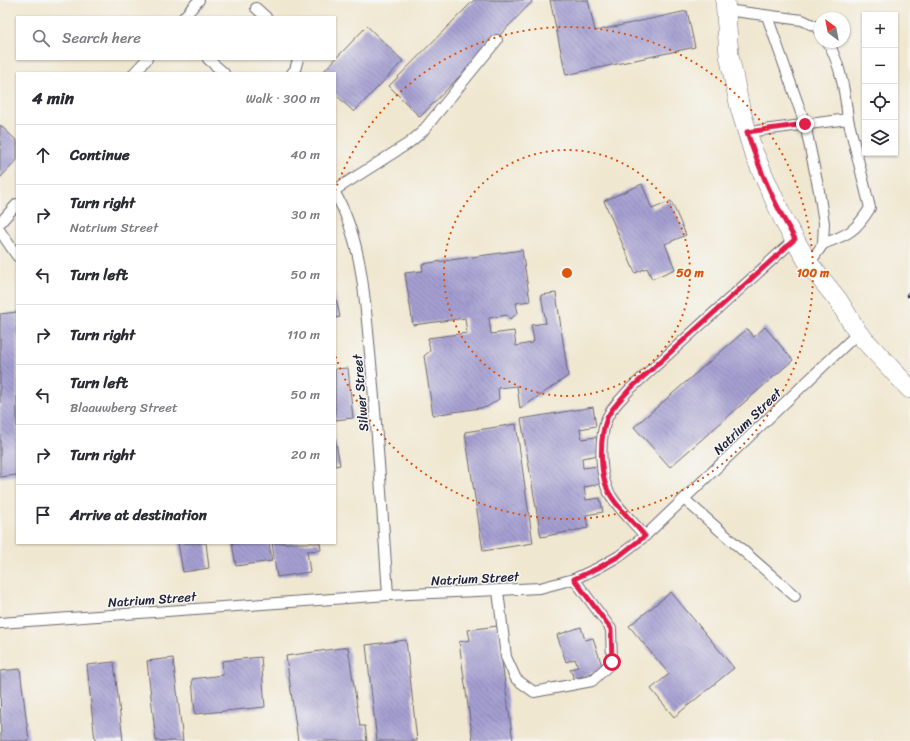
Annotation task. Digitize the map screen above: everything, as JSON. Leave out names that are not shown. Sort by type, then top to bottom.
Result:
[{"type":"street","points":[[726,5],[729,55],[740,108],[754,152],[785,223],[809,264],[838,300],[858,333],[910,389]]},
{"type":"lane","points":[[185,16],[199,0]]},
{"type":"lane","points":[[726,5],[767,16],[802,20],[814,26]]},
{"type":"lane","points":[[256,8],[265,16]]},
{"type":"lane","points":[[767,16],[805,124],[824,223],[823,244],[809,264]]},
{"type":"lane","points":[[336,190],[409,143],[422,132],[497,40]]},
{"type":"lane","points":[[823,244],[848,234],[861,223],[870,208],[848,119],[841,76],[831,48]]},
{"type":"lane","points":[[135,72],[146,60]]},
{"type":"lane","points":[[209,60],[223,72]]},
{"type":"lane","points":[[293,72],[298,60]]},
{"type":"lane","points":[[747,132],[848,119]]},
{"type":"lane","name":"Silwer Street","points":[[336,194],[357,252],[363,285],[377,428],[388,595]]},
{"type":"lane","points":[[0,223],[16,205]]},
{"type":"lane","points":[[0,231],[16,255]]},
{"type":"lane","points":[[645,536],[617,504],[606,486],[602,457],[603,434],[607,417],[630,389],[795,239]]},
{"type":"lane","name":"Natrium Street","points":[[0,624],[388,595],[540,588],[574,579],[619,556],[645,536],[858,333]]},
{"type":"lane","points":[[684,499],[795,596]]},
{"type":"lane","points":[[498,591],[506,658],[516,679],[534,692],[592,681],[612,662],[611,629],[574,579]]},
{"type":"building","points":[[474,0],[531,0],[532,2],[420,117],[389,86]]},
{"type":"building","points":[[550,0],[588,0],[595,31],[687,11],[695,47],[566,75]]},
{"type":"building","points":[[367,26],[403,61],[354,112],[336,95],[336,72],[323,72]]},
{"type":"building","points":[[0,125],[16,140],[16,161],[0,178]]},
{"type":"building","points":[[642,184],[652,209],[671,201],[686,235],[665,244],[675,269],[652,279],[647,268],[635,273],[604,201]]},
{"type":"building","points":[[522,250],[530,301],[516,303],[518,313],[510,319],[507,315],[489,318],[491,334],[514,331],[516,346],[531,343],[534,341],[531,325],[546,323],[541,295],[556,293],[568,376],[520,409],[517,386],[498,388],[499,399],[487,407],[433,415],[424,356],[430,351],[428,338],[467,333],[465,318],[413,325],[405,273],[423,271],[422,264]]},
{"type":"building","points":[[336,298],[340,317],[336,318]]},
{"type":"building","points":[[16,312],[16,475],[0,477],[0,314]]},
{"type":"building","points":[[765,327],[793,360],[670,467],[634,427],[747,329],[754,337]]},
{"type":"building","points":[[348,368],[353,418],[336,420],[336,369]]},
{"type":"building","points":[[593,407],[596,426],[580,429],[582,439],[596,437],[599,455],[582,458],[583,468],[598,466],[601,484],[584,487],[586,500],[600,498],[603,512],[586,515],[588,528],[541,537],[521,419]]},
{"type":"building","points":[[516,424],[533,543],[483,551],[465,432]]},
{"type":"building","points":[[336,443],[340,465],[336,466]]},
{"type":"building","points":[[178,544],[206,544],[209,568],[183,572]]},
{"type":"building","points":[[232,544],[269,544],[272,561],[236,566]]},
{"type":"building","points":[[272,544],[320,544],[321,550],[307,551],[310,572],[277,577]]},
{"type":"building","points":[[671,592],[734,668],[674,717],[651,689],[669,674],[629,626]]},
{"type":"building","points":[[497,626],[513,741],[473,741],[459,642],[470,640],[468,630]]},
{"type":"building","points":[[581,627],[585,640],[593,638],[603,669],[574,679],[570,669],[578,667],[575,659],[566,662],[557,635]]},
{"type":"building","points":[[406,640],[417,741],[377,741],[366,645]]},
{"type":"building","points":[[348,647],[360,726],[365,726],[367,741],[298,741],[286,656]]},
{"type":"building","points":[[261,657],[265,707],[195,714],[192,679],[223,675],[222,661]]},
{"type":"building","points":[[173,658],[183,741],[156,741],[147,661]]},
{"type":"building","points":[[114,662],[123,741],[95,741],[87,665]]},
{"type":"building","points":[[20,669],[29,741],[1,741],[0,671]]},
{"type":"route","points":[[612,662],[611,629],[574,579],[619,556],[645,536],[617,504],[606,486],[602,457],[603,434],[607,417],[630,389],[795,239],[785,223],[767,184],[747,132],[805,124]]}]
